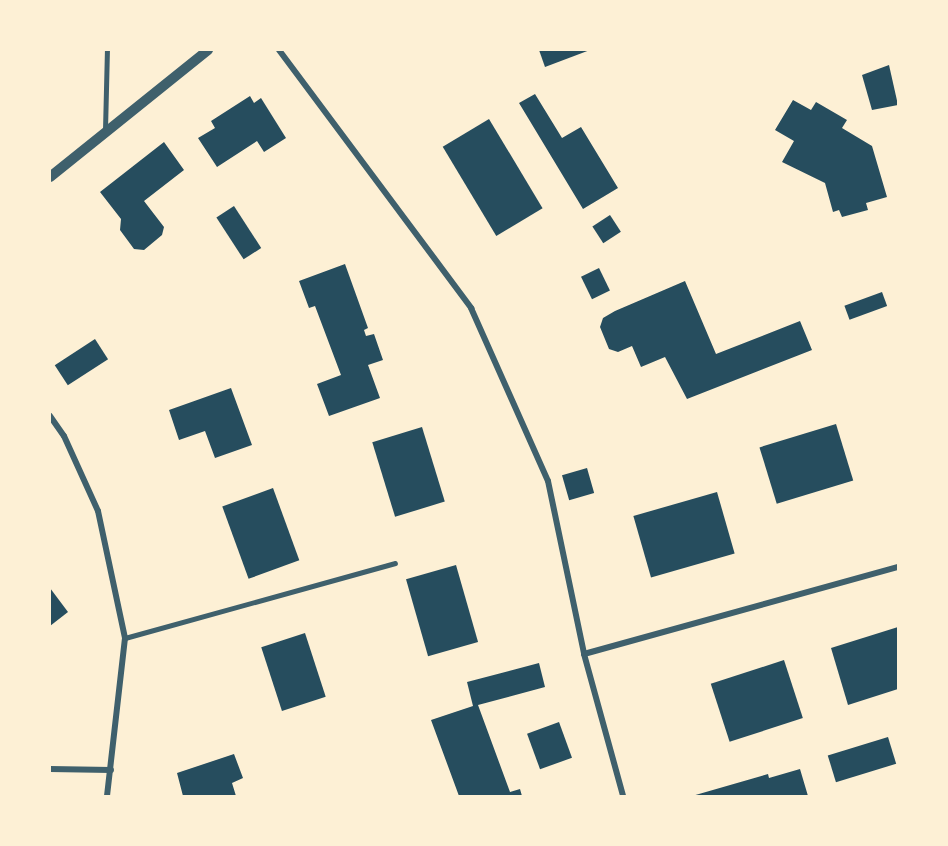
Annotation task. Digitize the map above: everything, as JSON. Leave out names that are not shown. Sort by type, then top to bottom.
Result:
[{"type":"street","points":[[50,177],[208,50]]},
{"type":"street","points":[[279,50],[471,308],[548,481],[584,654],[623,796]]},
{"type":"street","points":[[50,416],[64,436],[98,511],[125,638],[107,796]]},
{"type":"street","points":[[584,654],[898,567]]},
{"type":"street","points":[[50,769],[111,770]]},
{"type":"lane","points":[[105,132],[107,50]]},
{"type":"lane","points":[[125,638],[395,563]]},
{"type":"building","points":[[539,50],[590,50],[545,67]]},
{"type":"building","points":[[889,65],[898,105],[872,110],[862,75]]},
{"type":"building","points":[[535,94],[562,138],[581,127],[618,188],[583,209],[519,103]]},
{"type":"building","points":[[250,96],[254,103],[261,98],[286,138],[264,152],[257,141],[217,167],[198,138],[215,128],[211,121]]},
{"type":"building","points":[[793,100],[811,110],[816,102],[847,120],[842,128],[872,146],[887,197],[866,203],[868,210],[842,217],[839,210],[833,212],[825,183],[782,162],[794,141],[775,130]]},
{"type":"building","points":[[489,119],[543,208],[496,236],[443,147]]},
{"type":"building","points":[[164,142],[184,170],[144,201],[164,227],[162,235],[144,250],[134,249],[120,230],[121,219],[100,192]]},
{"type":"building","points":[[234,206],[261,248],[244,259],[216,217]]},
{"type":"building","points":[[610,215],[621,232],[603,243],[592,226]]},
{"type":"building","points":[[345,264],[368,328],[364,330],[366,336],[374,334],[383,360],[368,365],[380,398],[329,416],[317,384],[341,375],[315,306],[309,308],[299,281]]},
{"type":"building","points":[[599,268],[610,290],[592,299],[581,277]]},
{"type":"building","points":[[685,281],[716,354],[800,321],[812,350],[687,399],[665,357],[641,367],[632,346],[618,352],[609,349],[600,327],[603,318],[615,311]]},
{"type":"building","points":[[882,292],[887,306],[850,320],[844,306]]},
{"type":"building","points":[[95,339],[108,359],[68,385],[55,365]]},
{"type":"building","points":[[231,388],[252,445],[215,458],[205,431],[179,440],[169,410]]},
{"type":"building","points":[[836,424],[853,480],[777,504],[759,447]]},
{"type":"building","points":[[422,427],[445,502],[395,517],[372,442]]},
{"type":"building","points":[[587,468],[594,493],[569,500],[562,475]]},
{"type":"building","points":[[273,488],[299,560],[249,579],[222,506]]},
{"type":"building","points":[[717,492],[735,554],[651,578],[633,516]]},
{"type":"building","points":[[456,565],[478,642],[428,656],[406,579]]},
{"type":"building","points":[[50,588],[68,612],[50,626]]},
{"type":"building","points":[[898,627],[898,689],[848,705],[831,648]]},
{"type":"building","points":[[305,633],[326,697],[282,711],[261,647]]},
{"type":"building","points":[[784,660],[803,718],[730,742],[711,684]]},
{"type":"building","points":[[539,663],[545,687],[478,705],[510,792],[520,789],[522,796],[459,796],[431,720],[473,706],[467,682]]},
{"type":"building","points":[[559,722],[572,758],[540,769],[527,734]]},
{"type":"building","points":[[888,737],[896,764],[836,782],[828,755]]},
{"type":"building","points":[[234,754],[243,778],[232,783],[236,796],[183,796],[177,773]]},
{"type":"building","points":[[800,769],[808,796],[692,796],[768,774],[769,778]]}]
